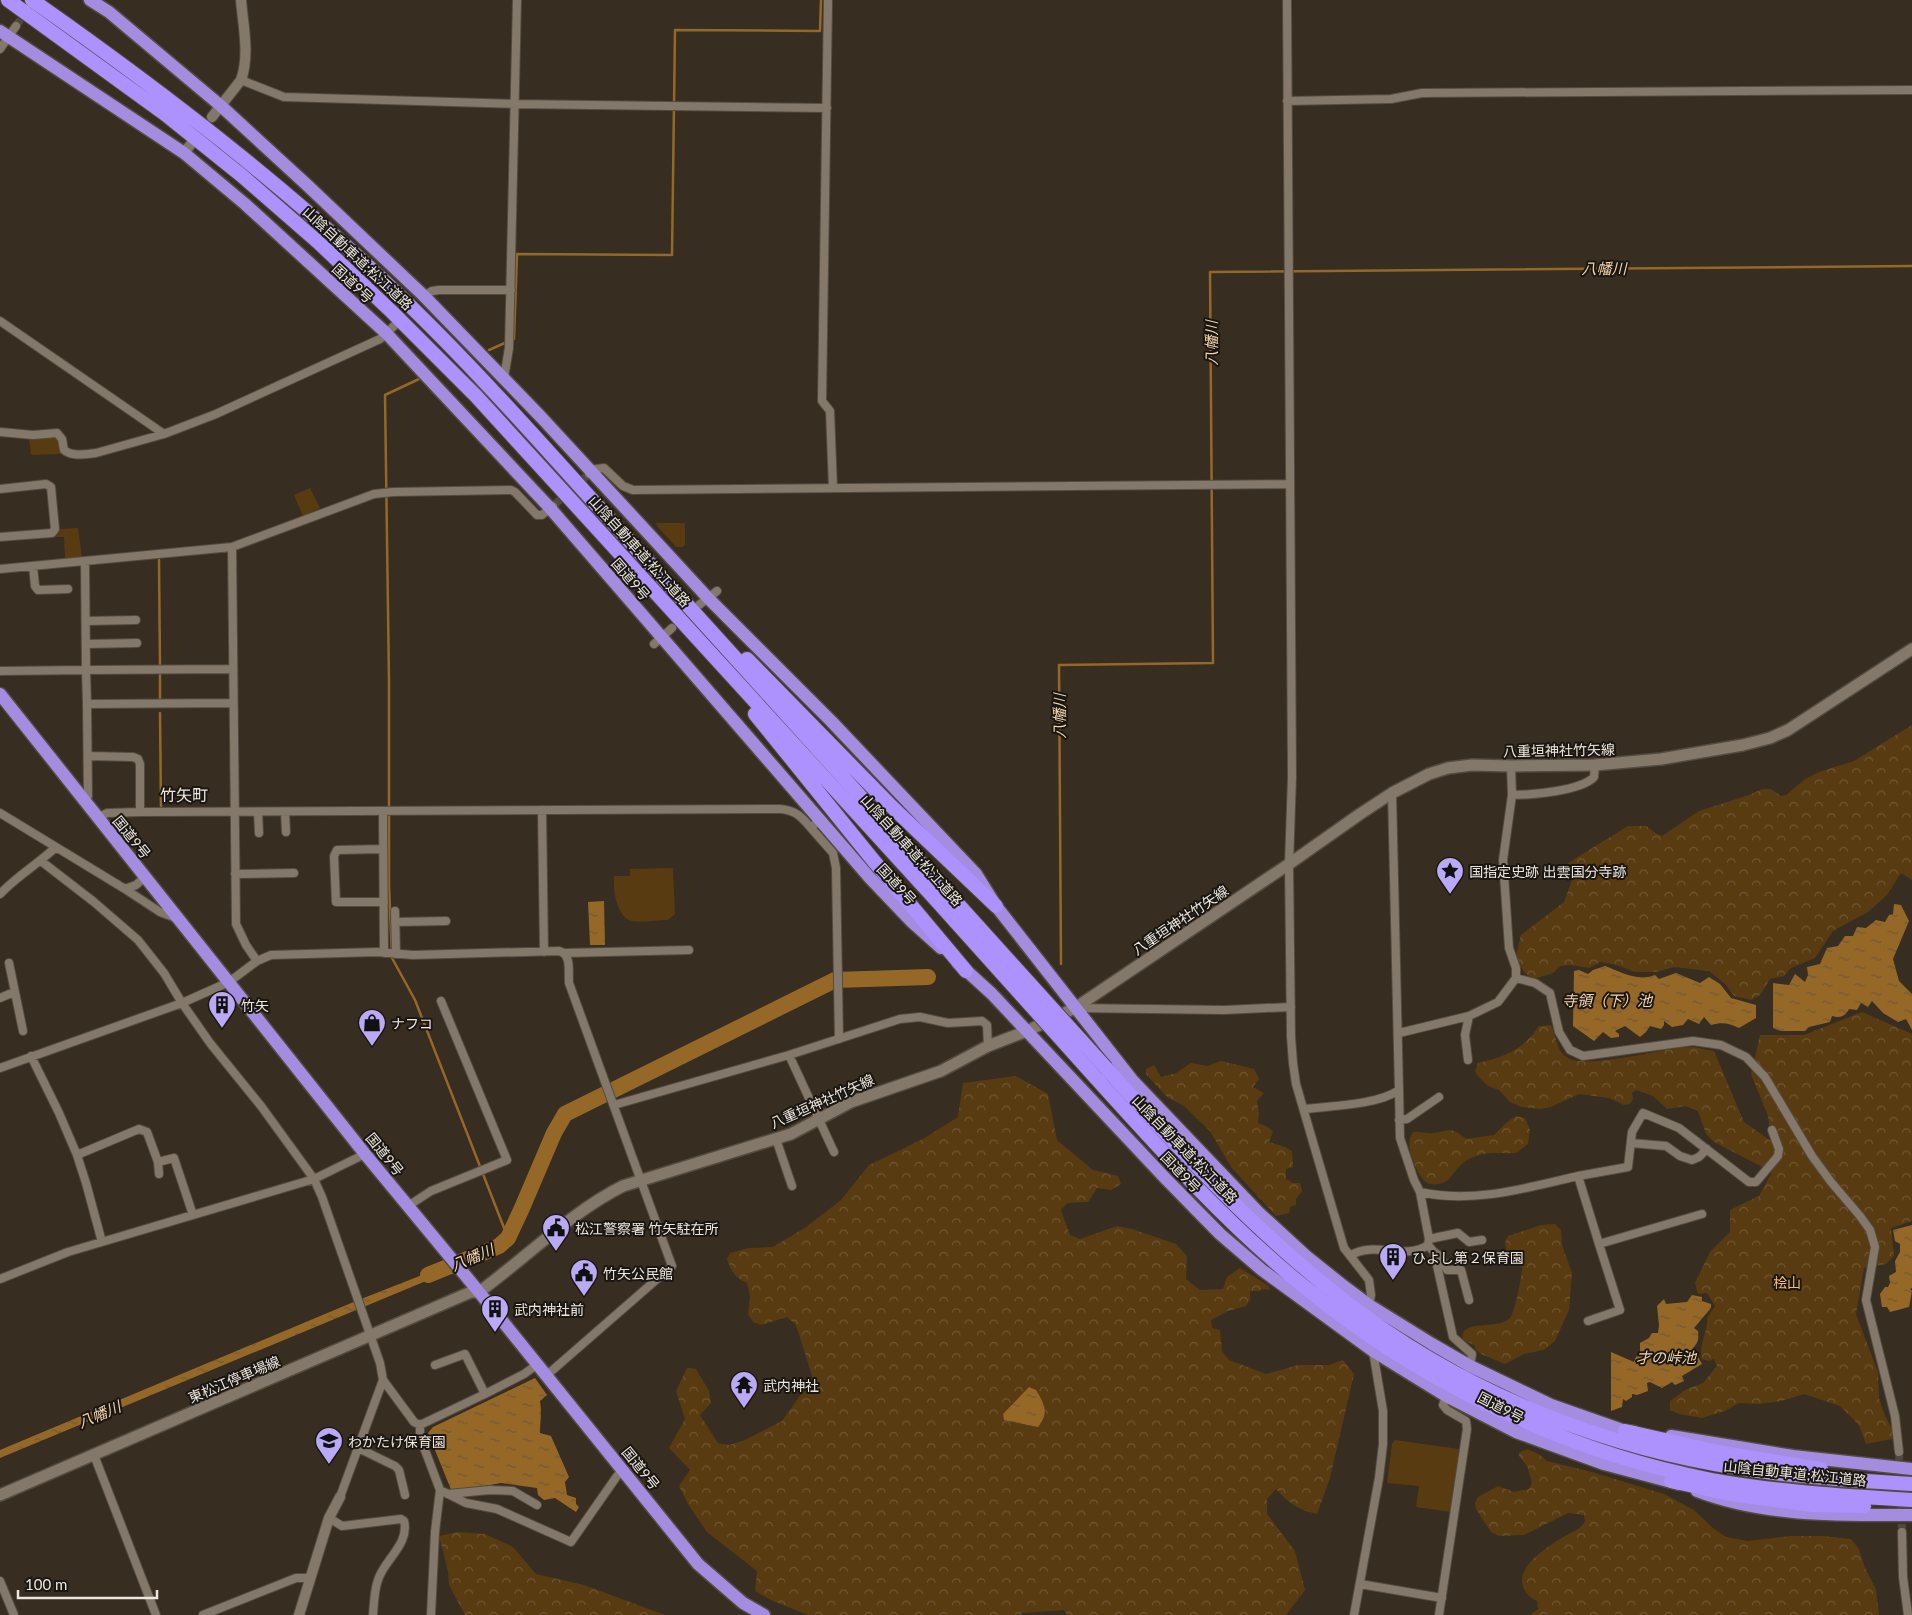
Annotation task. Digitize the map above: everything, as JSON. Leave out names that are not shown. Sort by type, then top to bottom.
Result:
[{"type":"highway","name":"山陰自動車道;松江道路","points":[[8,0],[165,114],[241,175],[318,242],[392,312],[476,396],[619,552],[942,896]]},
{"type":"highway","name":"山陰自動車道;松江道路","points":[[32,0],[172,101],[251,163],[404,300],[485,382],[677,594],[942,896],[1100,1072],[1194,1184],[1264,1253],[1300,1284],[1378,1342],[1462,1391],[1557,1435],[1660,1468],[1711,1480],[1766,1489],[1912,1500]]},
{"type":"highway","name":"国道9号","points":[[90,0],[109,12],[221,106],[504,378],[708,598],[832,720],[976,874],[996,906],[1133,1081],[1220,1173],[1306,1256],[1368,1305],[1470,1366],[1551,1405],[1625,1431],[1679,1436],[1793,1456],[1912,1469]]},
{"type":"highway","name":"国道9号","points":[[8,31],[187,148],[245,204],[390,329],[552,507],[663,637],[815,824],[892,902],[992,994],[1165,1178],[1220,1234],[1262,1270],[1373,1351],[1446,1396],[1516,1432],[1563,1451],[1604,1464],[1671,1481],[1722,1501],[1753,1507],[1820,1514],[1912,1516]]},
{"type":"highway","points":[[619,552],[647,589],[749,706],[873,860],[966,971]]},
{"type":"highway","points":[[677,594],[760,671],[889,804],[996,906]]},
{"type":"highway","name":"国道9号","points":[[0,694],[365,1154],[480,1292],[698,1564],[743,1603],[764,1615]]},
{"type":"highway","name":"山陰自動車道;松江道路","points":[[1100,1072],[1240,1210],[1311,1274],[1384,1329],[1468,1379],[1560,1421],[1662,1452],[1713,1464],[1767,1472],[1825,1479],[1912,1484]]},
{"type":"highway","points":[[1625,1431],[1774,1462],[1912,1480]]},
{"type":"highway","points":[[1671,1481],[1730,1494],[1812,1505],[1912,1506]]},
{"type":"main road","name":"八重垣神社竹矢線","points":[[480,1292],[599,1199],[623,1186],[791,1134],[851,1102],[941,1071],[988,1046],[1027,1031],[1075,1008],[1392,793],[1429,774],[1448,768],[1472,765],[1595,765],[1661,759],[1743,745],[1770,738],[1806,720],[1883,666],[1912,649]]},
{"type":"main road","name":"東松江停車場線","points":[[0,1496],[471,1292],[480,1292]]},
{"type":"street","points":[[212,117],[241,80],[245,66],[241,0]]},
{"type":"street","points":[[504,378],[509,348],[511,290],[517,0]]},
{"type":"street","points":[[828,0],[822,402],[830,411],[833,488]]},
{"type":"street","points":[[1287,0],[1292,777],[1289,864],[1293,1063],[1296,1084],[1344,1248],[1369,1280],[1371,1295],[1368,1305]]},
{"type":"street","points":[[0,49],[8,31]]},
{"type":"street","points":[[241,80],[284,97],[516,104],[827,108]]},
{"type":"street","points":[[1287,101],[1391,100],[1422,93],[1912,90]]},
{"type":"street","points":[[422,298],[432,291],[439,290],[511,290]]},
{"type":"street","points":[[0,321],[164,434]]},
{"type":"street","points":[[0,432],[33,435],[57,433],[61,436],[63,448],[66,452],[96,453],[164,434],[216,414],[380,339],[390,329]]},
{"type":"street","points":[[591,473],[596,469],[604,468],[620,484],[633,490],[1290,484]]},
{"type":"street","points":[[0,488],[46,484],[51,487],[55,529],[52,532],[0,537]]},
{"type":"street","points":[[0,569],[232,547],[374,494],[511,490],[537,515],[542,515],[552,507]]},
{"type":"street","points":[[232,547],[236,924],[246,945],[257,961]]},
{"type":"street","points":[[85,562],[88,756],[88,796],[85,801]]},
{"type":"street","points":[[33,566],[35,586],[38,590],[68,589]]},
{"type":"street","points":[[86,620],[136,620]]},
{"type":"street","points":[[86,644],[137,644]]},
{"type":"street","points":[[0,671],[233,669]]},
{"type":"street","points":[[87,704],[233,703]]},
{"type":"street","points":[[88,756],[134,756],[138,759],[140,764],[140,812]]},
{"type":"street","points":[[1512,795],[1554,792],[1588,782],[1594,777],[1595,765]]},
{"type":"street","points":[[1398,1033],[1469,1016],[1498,1002],[1516,978],[1516,968],[1509,948],[1503,860],[1512,795],[1511,766]]},
{"type":"street","points":[[1392,793],[1400,1138],[1420,1192],[1429,1242],[1434,1252],[1453,1337],[1472,1354],[1470,1366]]},
{"type":"street","points":[[542,810],[544,952]]},
{"type":"street","points":[[98,818],[107,813],[140,812],[790,810],[815,824],[833,853],[836,868],[839,1039]]},
{"type":"street","points":[[258,812],[259,833]]},
{"type":"street","points":[[285,812],[286,832]]},
{"type":"street","points":[[387,812],[383,849],[384,902],[391,953]]},
{"type":"street","points":[[0,813],[160,912],[180,919]]},
{"type":"street","points":[[0,894],[56,847]]},
{"type":"street","points":[[383,849],[337,850],[334,856],[336,902],[384,902]]},
{"type":"street","points":[[41,861],[94,902],[138,940],[164,973],[210,1043],[261,1106],[314,1179],[362,1310],[382,1369],[383,1380],[340,1497],[329,1518],[299,1615]]},
{"type":"street","points":[[235,874],[294,873]]},
{"type":"street","points":[[125,889],[136,885],[145,877]]},
{"type":"street","points":[[391,953],[395,911]]},
{"type":"street","points":[[395,922],[446,921]]},
{"type":"street","points":[[0,1068],[182,1003],[229,982],[257,961],[271,955],[559,951],[565,953],[689,950]]},
{"type":"street","points":[[547,1375],[672,1266],[569,983],[568,958],[565,953]]},
{"type":"street","points":[[8,963],[23,1031]]},
{"type":"street","points":[[1516,978],[1535,983],[1550,994],[1559,1032],[1570,1050],[1582,1056],[1693,1041],[1720,1045],[1746,1057],[1765,1077],[1812,1156],[1870,1230],[1875,1247],[1866,1300],[1895,1416],[1899,1452]]},
{"type":"street","points":[[0,998],[14,992]]},
{"type":"street","points":[[408,1206],[431,1190],[507,1160],[441,1001]]},
{"type":"street","points":[[1075,1008],[1224,1010],[1291,1008]]},
{"type":"street","points":[[1468,1060],[1465,1035],[1469,1016]]},
{"type":"street","points":[[614,1106],[789,1055],[900,1019],[920,1017],[948,1023],[982,1021],[986,1025],[988,1046]]},
{"type":"street","points":[[789,1055],[834,1152]]},
{"type":"street","points":[[31,1056],[77,1155],[102,1242]]},
{"type":"street","points":[[1304,1109],[1378,1100],[1391,1096],[1399,1090]]},
{"type":"street","points":[[1399,1120],[1407,1119],[1439,1097]]},
{"type":"street","points":[[1420,1192],[1464,1196],[1499,1193],[1628,1167],[1632,1132],[1643,1113],[1679,1128],[1749,1182],[1756,1182],[1778,1156],[1779,1149],[1772,1130]]},
{"type":"street","points":[[77,1155],[139,1129],[147,1132],[158,1162],[159,1174]]},
{"type":"street","points":[[776,1139],[792,1186]]},
{"type":"street","points":[[1631,1143],[1666,1146],[1680,1156],[1692,1160],[1699,1158],[1707,1149]]},
{"type":"street","points":[[0,1279],[68,1252],[314,1179],[365,1154]]},
{"type":"street","points":[[158,1162],[174,1158],[193,1215]]},
{"type":"street","points":[[1578,1176],[1620,1310],[1588,1321]]},
{"type":"street","points":[[1599,1244],[1702,1214]]},
{"type":"street","points":[[1350,1256],[1361,1250],[1415,1251],[1429,1242],[1458,1233],[1469,1242],[1482,1240]]},
{"type":"street","points":[[1434,1252],[1440,1256],[1447,1270],[1461,1270],[1469,1300]]},
{"type":"street","points":[[1354,1615],[1379,1478],[1383,1444],[1383,1411],[1373,1351]]},
{"type":"street","points":[[435,1365],[465,1354],[485,1394]]},
{"type":"street","points":[[420,1425],[524,1374],[538,1364]]},
{"type":"street","points":[[383,1380],[414,1422],[420,1425]]},
{"type":"street","points":[[1439,1615],[1467,1429],[1466,1421],[1447,1410],[1443,1405],[1446,1396]]},
{"type":"street","points":[[420,1425],[420,1437],[440,1490],[435,1532],[431,1615]]},
{"type":"street","points":[[358,1448],[397,1468],[405,1495]]},
{"type":"street","points":[[94,1455],[156,1615]]},
{"type":"street","points":[[440,1490],[466,1503],[497,1509],[571,1542],[617,1476],[624,1470]]},
{"type":"street","points":[[448,1494],[490,1490],[513,1491],[537,1506]]},
{"type":"street","points":[[329,1518],[342,1526],[401,1519],[404,1521],[405,1530],[399,1547],[378,1579],[373,1615]]},
{"type":"street","points":[[1902,1532],[1903,1577],[1908,1615]]},
{"type":"street","points":[[203,1615],[296,1578],[310,1578]]},
{"type":"street","points":[[0,1581],[2,1594],[14,1615]]},
{"type":"street","points":[[1360,1584],[1442,1598]]},
{"type":"green space","points":[[53,435],[59,438],[60,454],[31,454],[29,438]]},
{"type":"green space","points":[[310,488],[320,508],[303,516],[294,495]]},
{"type":"green space","points":[[656,523],[685,523],[685,545],[676,547]]},
{"type":"green space","points":[[78,528],[82,557],[65,558],[64,537],[56,537],[60,529]]},
{"type":"green space","points":[[1912,725],[1912,880],[1901,873],[1887,895],[1868,912],[1833,931],[1815,958],[1791,968],[1784,976],[1770,979],[1760,995],[1751,1000],[1734,996],[1725,984],[1709,971],[1674,967],[1656,972],[1635,972],[1617,965],[1600,962],[1589,968],[1571,965],[1561,966],[1551,974],[1533,979],[1524,972],[1516,956],[1521,935],[1564,902],[1572,880],[1568,863],[1628,826],[1646,826],[1662,836],[1699,811],[1762,789],[1771,789],[1781,796],[1786,795],[1805,779],[1819,772],[1854,761]]},
{"type":"green space","points":[[673,868],[675,914],[668,920],[641,922],[627,919],[622,914],[614,888],[614,876],[630,876],[630,869]]},
{"type":"green space","name":"桧山","points":[[1862,1012],[1912,1034],[1912,1221],[1891,1228],[1894,1256],[1886,1264],[1864,1268],[1856,1314],[1878,1372],[1879,1398],[1885,1416],[1894,1432],[1892,1439],[1866,1444],[1859,1425],[1840,1406],[1804,1394],[1782,1401],[1758,1404],[1739,1403],[1725,1411],[1702,1418],[1679,1414],[1670,1410],[1670,1401],[1685,1390],[1703,1383],[1717,1366],[1714,1359],[1709,1361],[1702,1359],[1701,1354],[1707,1318],[1715,1306],[1707,1293],[1698,1294],[1695,1283],[1710,1252],[1730,1232],[1730,1210],[1759,1196],[1772,1172],[1714,1142],[1706,1134],[1698,1111],[1685,1106],[1667,1109],[1653,1096],[1636,1090],[1632,1093],[1633,1099],[1630,1104],[1624,1105],[1609,1098],[1579,1094],[1551,1107],[1541,1109],[1521,1107],[1510,1102],[1499,1090],[1488,1086],[1477,1075],[1475,1071],[1478,1063],[1513,1051],[1527,1041],[1539,1026],[1551,1025],[1562,1053],[1575,1060],[1589,1061],[1625,1058],[1691,1047],[1714,1051],[1744,1122],[1771,1141],[1768,1116],[1751,1074],[1760,1035],[1804,1035]]},
{"type":"green space","points":[[1221,1061],[1254,1069],[1259,1079],[1253,1087],[1264,1093],[1257,1101],[1258,1123],[1268,1127],[1273,1132],[1269,1142],[1292,1151],[1293,1167],[1286,1169],[1286,1179],[1293,1183],[1300,1183],[1302,1191],[1296,1199],[1296,1205],[1290,1207],[1289,1213],[1276,1216],[1231,1167],[1210,1131],[1184,1106],[1167,1097],[1146,1074],[1146,1069],[1154,1065],[1161,1077],[1176,1073],[1191,1063],[1208,1066]]},
{"type":"green space","points":[[1016,1076],[1048,1094],[1057,1140],[1093,1170],[1118,1176],[1121,1184],[1111,1190],[1097,1188],[1088,1202],[1067,1203],[1061,1210],[1070,1235],[1080,1239],[1117,1226],[1132,1229],[1176,1244],[1187,1256],[1186,1279],[1200,1290],[1223,1289],[1227,1277],[1240,1268],[1269,1286],[1270,1290],[1250,1291],[1250,1300],[1246,1306],[1228,1311],[1211,1320],[1212,1328],[1220,1330],[1222,1351],[1229,1360],[1266,1374],[1298,1365],[1329,1365],[1343,1360],[1354,1374],[1330,1478],[1317,1514],[1294,1505],[1276,1489],[1267,1499],[1267,1514],[1295,1551],[1305,1590],[1286,1615],[1067,1615],[1064,1610],[1022,1613],[1021,1615],[808,1615],[773,1601],[755,1591],[757,1571],[707,1532],[688,1504],[679,1486],[690,1470],[669,1448],[685,1419],[676,1391],[687,1368],[696,1369],[709,1391],[711,1403],[700,1415],[718,1443],[729,1445],[745,1440],[782,1421],[799,1397],[814,1382],[796,1325],[787,1317],[761,1325],[753,1322],[748,1314],[750,1296],[747,1283],[739,1279],[732,1271],[727,1259],[730,1253],[749,1248],[773,1247],[806,1227],[841,1200],[869,1165],[923,1139],[958,1117],[963,1083]]},
{"type":"green space","points":[[1516,1116],[1525,1118],[1530,1130],[1528,1144],[1516,1153],[1492,1153],[1474,1157],[1462,1164],[1448,1180],[1438,1184],[1428,1183],[1419,1174],[1413,1161],[1409,1143],[1413,1132],[1430,1133],[1450,1130],[1466,1139],[1494,1135]]},
{"type":"green space","points":[[1555,1224],[1561,1230],[1562,1245],[1572,1273],[1569,1310],[1555,1341],[1544,1350],[1524,1354],[1505,1364],[1483,1355],[1476,1350],[1474,1345],[1463,1340],[1463,1333],[1473,1327],[1504,1322],[1512,1314],[1518,1294],[1522,1268],[1519,1264],[1513,1264],[1508,1260],[1505,1242],[1508,1236],[1541,1225]]},
{"type":"green space","points":[[1395,1440],[1459,1449],[1451,1512],[1416,1507],[1419,1486],[1387,1483],[1392,1444]]},
{"type":"green space","points":[[1527,1449],[1539,1454],[1547,1461],[1592,1472],[1664,1494],[1694,1510],[1713,1528],[1726,1537],[1748,1541],[1790,1536],[1822,1536],[1851,1539],[1859,1549],[1865,1568],[1876,1589],[1879,1615],[1530,1615],[1538,1609],[1537,1601],[1526,1593],[1523,1585],[1523,1574],[1527,1567],[1539,1554],[1580,1528],[1585,1521],[1584,1515],[1568,1513],[1524,1535],[1499,1536],[1491,1532],[1476,1509],[1475,1503],[1478,1497],[1498,1486],[1514,1492],[1529,1489],[1532,1482],[1527,1466],[1519,1456],[1519,1453]]},
{"type":"green space","points":[[457,1532],[485,1534],[513,1547],[536,1574],[584,1585],[665,1615],[465,1615],[449,1585],[448,1571],[439,1536]]},
{"type":"water","points":[[604,901],[605,945],[590,945],[588,902]]},
{"type":"water","points":[[1894,904],[1901,905],[1909,921],[1893,959],[1899,981],[1912,994],[1912,1030],[1906,1019],[1898,1022],[1883,1013],[1872,1001],[1868,1007],[1861,1003],[1857,1010],[1849,1009],[1842,1016],[1832,1016],[1830,1022],[1809,1027],[1805,1031],[1781,1031],[1773,1028],[1773,983],[1789,985],[1795,974],[1805,982],[1808,975],[1807,967],[1820,964],[1827,948],[1838,946],[1845,936],[1853,936],[1857,927],[1866,928],[1876,920],[1885,922],[1889,915],[1893,914]]},
{"type":"water","name":"寺領（下）池","points":[[1605,966],[1636,977],[1655,975],[1659,979],[1676,973],[1700,983],[1709,977],[1720,984],[1731,998],[1756,1005],[1756,1018],[1739,1028],[1725,1024],[1711,1025],[1704,1017],[1699,1024],[1688,1019],[1683,1025],[1672,1027],[1664,1021],[1661,1029],[1650,1026],[1640,1037],[1625,1026],[1615,1031],[1619,1034],[1619,1037],[1611,1038],[1603,1032],[1594,1041],[1573,1026],[1574,971],[1579,970],[1588,974]]},
{"type":"water","points":[[1912,1225],[1912,1288],[1910,1289],[1912,1291],[1909,1307],[1890,1312],[1887,1307],[1882,1307],[1880,1294],[1890,1283],[1889,1276],[1896,1272],[1895,1261],[1900,1252],[1900,1244],[1895,1241],[1893,1230]]},
{"type":"water","points":[[445,1266],[450,1271],[0,1458],[0,1450],[356,1301]]},
{"type":"water","name":"才の峠池","points":[[1692,1295],[1702,1297],[1702,1301],[1711,1304],[1711,1308],[1694,1328],[1698,1331],[1698,1336],[1697,1343],[1693,1348],[1702,1364],[1682,1376],[1684,1381],[1675,1385],[1672,1382],[1662,1388],[1650,1382],[1647,1383],[1648,1391],[1637,1395],[1632,1394],[1632,1397],[1626,1401],[1623,1399],[1622,1407],[1611,1411],[1611,1352],[1634,1362],[1636,1357],[1640,1355],[1640,1343],[1649,1338],[1652,1333],[1658,1333],[1657,1306],[1664,1299],[1666,1304],[1687,1302]]},
{"type":"water","points":[[535,1378],[547,1395],[540,1401],[540,1433],[551,1436],[569,1477],[565,1482],[567,1495],[576,1498],[576,1504],[579,1507],[576,1512],[555,1498],[544,1500],[538,1495],[537,1488],[501,1483],[452,1492],[428,1433],[433,1427]]},
{"type":"water","points":[[1029,1387],[1036,1390],[1044,1408],[1045,1412],[1042,1422],[1038,1427],[1004,1420],[1003,1414]]},
{"type":"waterway","points":[[514,339],[517,254],[672,255],[675,30],[820,31],[821,0]]},
{"type":"waterway","name":"八幡川","points":[[1061,964],[1059,665],[1213,663],[1210,272],[1912,266]]},
{"type":"waterway","points":[[489,350],[507,342]]},
{"type":"waterway","points":[[419,379],[385,395],[389,682],[389,886],[392,958],[415,1000],[508,1238]]},
{"type":"waterway","points":[[159,560],[160,667]]},
{"type":"waterway","points":[[160,672],[160,701]]},
{"type":"waterway","points":[[160,713],[161,809]]},
{"type":"waterway","name":"八幡川","points":[[428,1275],[499,1246],[508,1238],[554,1133],[565,1114],[835,980],[928,977]]},
{"type":"tunnel","points":[[16,26],[27,10]]},
{"type":"tunnel","points":[[554,505],[589,474]]},
{"type":"tunnel","points":[[1899,1452],[1902,1532]]},
{"type":"place","name":"国指定史跡 出雲国分寺跡","points":[[1450,895]]},
{"type":"place","name":"竹矢","points":[[222,1029]]},
{"type":"place","name":"ナフコ","points":[[372,1047]]},
{"type":"place","name":"松江警察署 竹矢駐在所","points":[[556,1252]]},
{"type":"place","name":"ひよし第２保育園","points":[[1393,1281]]},
{"type":"place","name":"竹矢公民館","points":[[584,1297]]},
{"type":"place","name":"武内神社前","points":[[495,1333]]},
{"type":"place","name":"武内神社","points":[[744,1409]]},
{"type":"place","name":"わかたけ保育園","points":[[329,1465]]},
{"type":"district","name":"竹矢町","points":[[184,794]]}]
